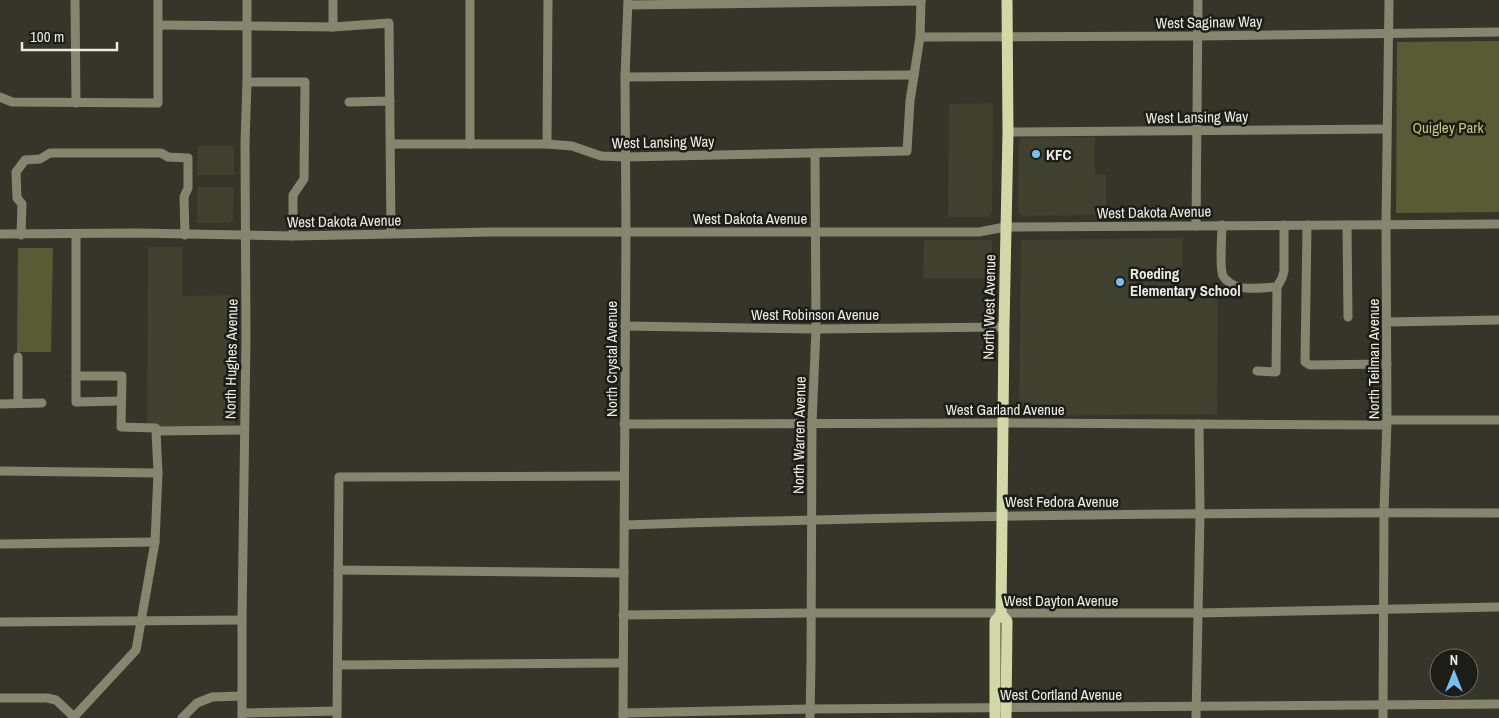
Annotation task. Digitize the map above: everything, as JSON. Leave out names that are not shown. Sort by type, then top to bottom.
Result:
[{"type":"main road","name":"North West Avenue","points":[[1001,713],[996,621],[1001,614],[1003,516],[1005,227],[1008,132],[1007,0]]},
{"type":"street","points":[[75,0],[76,103]]},
{"type":"street","points":[[0,97],[12,102],[158,103],[158,0]]},
{"type":"street","name":"North Hughes Avenue","points":[[242,715],[246,338],[246,0]]},
{"type":"street","points":[[333,0],[333,27]]},
{"type":"street","points":[[470,0],[470,144]]},
{"type":"street","points":[[548,0],[548,144]]},
{"type":"street","points":[[1196,226],[1198,0]]},
{"type":"street","name":"North Teilman Avenue","points":[[1383,718],[1389,0]]},
{"type":"street","points":[[625,77],[914,75],[920,37],[921,1],[628,2]]},
{"type":"street","name":"North Crystal Avenue","points":[[623,715],[625,77],[628,2]]},
{"type":"street","points":[[158,25],[333,27],[389,24],[391,233]]},
{"type":"street","name":"West Saginaw Way","points":[[920,37],[1499,32]]},
{"type":"street","name":"West Lansing Way","points":[[391,144],[548,144],[572,146],[601,156],[626,157],[907,151],[910,101],[914,75]]},
{"type":"street","points":[[247,82],[305,82],[304,179],[293,195],[293,236]]},
{"type":"street","points":[[349,102],[390,101]]},
{"type":"street","name":"West Lansing Way","points":[[1008,132],[1387,129]]},
{"type":"street","points":[[21,235],[22,204],[17,198],[16,172],[25,160],[40,159],[50,153],[161,153],[168,158],[188,158],[188,188],[184,197],[184,235]]},
{"type":"street","name":"North Warren Avenue","points":[[810,714],[812,662],[812,424],[816,329],[815,153]]},
{"type":"street","name":"West Dakota Avenue","points":[[0,234],[137,233],[293,236],[391,233],[979,232],[1005,227],[1499,224]]},
{"type":"street","points":[[1222,225],[1221,268],[1225,279],[1234,285],[1242,287],[1277,287]]},
{"type":"street","points":[[1257,371],[1276,372],[1277,287],[1284,271],[1284,225]]},
{"type":"street","points":[[1307,225],[1305,362],[1310,365],[1387,364]]},
{"type":"street","points":[[1347,225],[1348,317]]},
{"type":"street","points":[[76,234],[76,402],[122,402]]},
{"type":"street","points":[[1387,322],[1499,320]]},
{"type":"street","name":"West Robinson Avenue","points":[[625,326],[816,329],[1004,327]]},
{"type":"street","points":[[18,356],[18,403]]},
{"type":"street","points":[[76,376],[122,376],[122,427],[244,430]]},
{"type":"street","points":[[0,404],[42,403]]},
{"type":"street","name":"West Garland Avenue","points":[[624,424],[1003,422],[1304,425],[1499,420]]},
{"type":"street","points":[[1196,718],[1200,514],[1199,424]]},
{"type":"street","points":[[0,698],[47,698],[56,700],[74,718],[136,650],[155,542],[158,473],[156,429]]},
{"type":"street","points":[[0,472],[158,473]]},
{"type":"street","points":[[242,715],[337,715],[339,477],[624,476]]},
{"type":"street","name":"West Fedora Avenue","points":[[625,525],[811,519],[1003,516],[1384,512],[1499,513]]},
{"type":"street","points":[[0,544],[155,542]]},
{"type":"street","points":[[338,570],[624,573]]},
{"type":"street","name":"West Dayton Avenue","points":[[623,615],[1198,613],[1499,607]]},
{"type":"street","points":[[0,622],[242,620]]},
{"type":"street","points":[[338,665],[622,663]]},
{"type":"street","points":[[182,718],[197,703],[212,697],[242,696]]},
{"type":"street","name":"West Cortland Avenue","points":[[623,715],[1001,713],[1196,707],[1499,704]]},
{"type":"shaded area","points":[[993,103],[992,213],[988,217],[948,217],[949,104]]},
{"type":"shaded area","points":[[1095,137],[1095,174],[1106,175],[1106,215],[1023,216],[1018,213],[1019,141],[1021,138]]},
{"type":"shaded area","points":[[198,146],[234,146],[234,175],[197,175]]},
{"type":"shaded area","points":[[197,187],[234,187],[233,220],[230,223],[197,223]]},
{"type":"shaded area","points":[[1183,238],[1182,298],[1218,298],[1217,414],[1019,416],[1021,240]]},
{"type":"shaded area","points":[[924,240],[992,240],[992,278],[923,278]]},
{"type":"shaded area","points":[[148,247],[183,247],[183,296],[233,295],[233,320],[236,321],[235,431],[147,432]]},
{"type":"green space","name":"Quigley Park","points":[[1499,41],[1499,212],[1396,213],[1397,42]]},
{"type":"green space","points":[[18,248],[53,248],[51,352],[17,352]]},
{"type":"place","name":"KFC","points":[[1036,154]]},
{"type":"place","name":"Roeding Elementary School","points":[[1120,282]]}]
